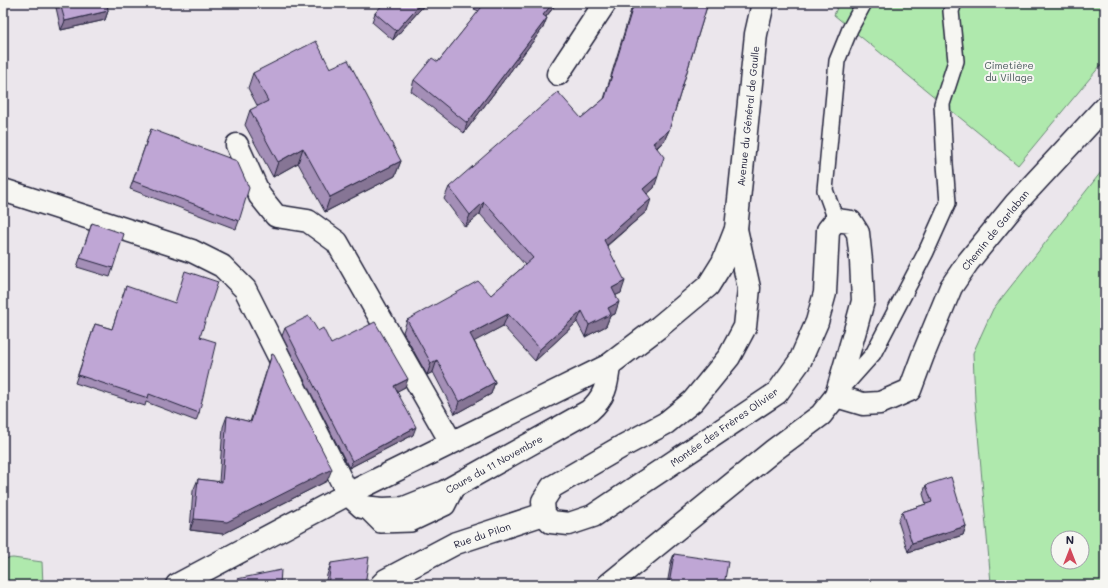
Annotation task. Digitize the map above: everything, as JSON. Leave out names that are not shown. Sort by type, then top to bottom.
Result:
[{"type":"street","points":[[558,74],[605,3]]},
{"type":"street","name":"Avenue du Général de Gaulle","points":[[736,229],[756,34],[763,3]]},
{"type":"street","name":"Chemin de Garlaban","points":[[836,396],[863,404],[880,403],[910,390],[951,287],[968,262],[1021,198],[1105,107]]},
{"type":"street","points":[[237,145],[260,196],[276,216],[308,221],[337,242],[451,442]]},
{"type":"street","points":[[3,190],[192,251],[222,266],[245,289],[355,500]]},
{"type":"street","points":[[602,585],[608,585],[774,450],[821,414],[836,396],[863,301],[858,233],[852,222],[836,220]]},
{"type":"street","name":"Montée des Frères Olivier","points":[[544,514],[551,522],[569,524],[593,516],[777,393],[800,361],[817,322],[826,293],[828,230],[836,220]]},
{"type":"street","points":[[176,585],[355,500],[451,442],[609,365],[659,327],[708,286],[723,262],[736,229]]},
{"type":"street","points":[[544,514],[543,501],[552,487],[666,423],[693,401],[729,356],[745,326],[749,288],[736,229]]},
{"type":"street","name":"Cours du 11 Novembre","points":[[355,500],[383,509],[404,508],[458,485],[589,412],[598,403],[607,385],[609,365]]},
{"type":"street","name":"Rue du Pilon","points":[[381,585],[386,580],[456,543],[544,514]]},
{"type":"lane","points":[[836,220],[826,190],[837,61],[864,3]]},
{"type":"lane","points":[[836,396],[873,354],[926,252],[948,204],[942,104],[956,61],[951,11],[954,3]]},
{"type":"green space","name":"Cimetière du Village","points":[[839,3],[1105,3],[1105,60],[1018,165],[834,15]]},
{"type":"green space","points":[[1105,167],[1105,585],[985,585],[991,583],[975,400],[973,353],[993,309]]},
{"type":"green space","points":[[13,558],[42,562],[43,585],[3,585],[3,559]]},
{"type":"building","points":[[60,3],[107,3],[108,11],[65,21]]},
{"type":"building","points":[[384,3],[421,3],[396,31],[375,13]]},
{"type":"building","points":[[485,3],[553,3],[543,15],[547,18],[467,123],[414,80],[432,58],[438,62]]},
{"type":"building","points":[[634,3],[708,3],[669,130],[653,143],[664,157],[658,176],[643,189],[651,199],[604,240],[625,281],[612,288],[619,302],[608,308],[611,314],[589,325],[582,311],[540,349],[508,314],[470,334],[495,382],[459,402],[437,360],[431,363],[407,320],[478,281],[491,295],[533,258],[484,202],[470,215],[449,187],[558,92],[581,118],[605,98]]},
{"type":"building","points":[[316,41],[330,68],[348,60],[401,161],[330,197],[303,148],[278,162],[250,110],[268,101],[253,73]]},
{"type":"building","points":[[151,129],[237,161],[249,188],[239,221],[133,181]]},
{"type":"building","points":[[92,223],[124,234],[113,268],[80,258]]},
{"type":"building","points":[[185,271],[218,282],[200,337],[216,342],[199,413],[149,394],[148,398],[78,375],[95,324],[112,329],[126,286],[175,303]]},
{"type":"building","points":[[309,316],[318,331],[323,328],[331,344],[375,322],[408,379],[394,386],[416,427],[352,461],[285,328]]},
{"type":"building","points":[[272,354],[274,355],[332,469],[227,522],[194,519],[198,479],[222,482],[227,416],[251,422]]},
{"type":"building","points":[[951,477],[966,526],[912,543],[902,512],[932,502],[926,485]]},
{"type":"building","points":[[674,554],[728,562],[724,585],[669,585]]},
{"type":"building","points":[[369,557],[365,585],[328,585],[331,563]]},
{"type":"building","points":[[281,570],[280,585],[237,585],[237,579]]},
{"type":"building","points":[[769,582],[775,585],[768,585]]}]
